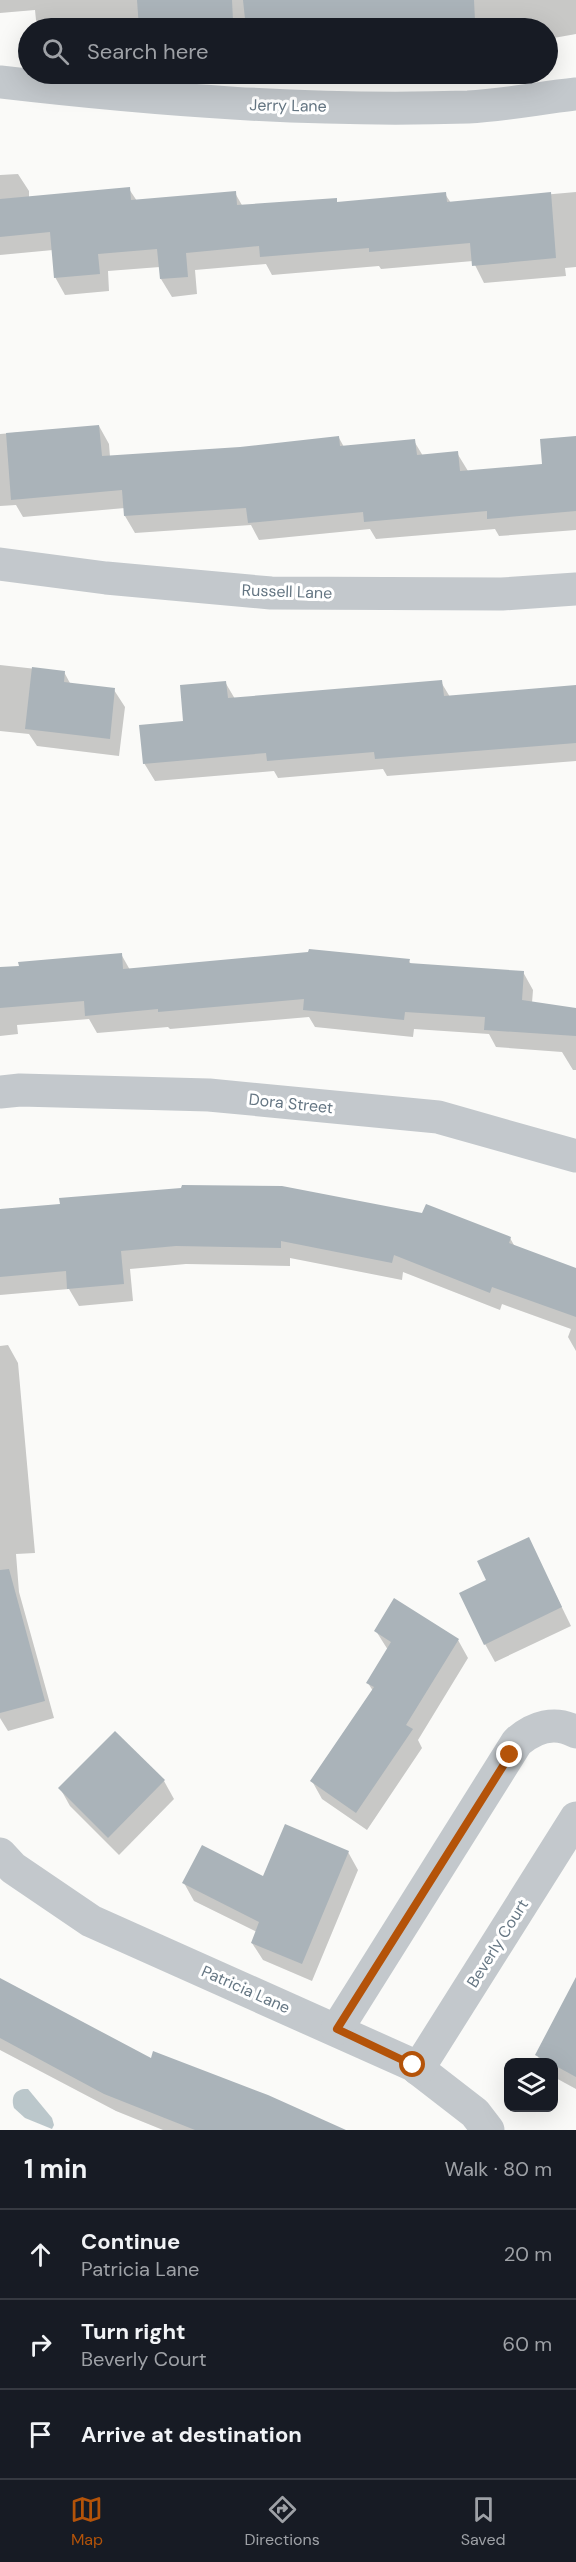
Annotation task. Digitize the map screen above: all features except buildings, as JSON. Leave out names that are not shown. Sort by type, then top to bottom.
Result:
[{"type":"street","name":"Jerry Lane","points":[[0,82],[112,95],[264,106],[469,106],[576,94]]},
{"type":"street","name":"Russell Lane","points":[[0,564],[106,578],[271,593],[502,594],[576,589]]},
{"type":"street","name":"Dora Street","points":[[0,1092],[20,1090],[209,1095],[438,1117],[576,1156]]},
{"type":"street","points":[[337,2029],[517,1742],[528,1732],[542,1726],[556,1725],[576,1732]]},
{"type":"street","name":"Beverly Court","points":[[418,2069],[576,1818]]},
{"type":"street","name":"Patricia Lane","points":[[0,1854],[12,1868],[91,1921],[392,2054],[418,2069],[475,2113],[488,2130]]},
{"type":"shaded area","points":[[28,2089],[52,2118],[54,2125],[52,2129],[25,2118],[14,2108],[13,2100],[17,2091]]},
{"type":"route","points":[[413,2065],[337,2029],[510,1755]]}]
